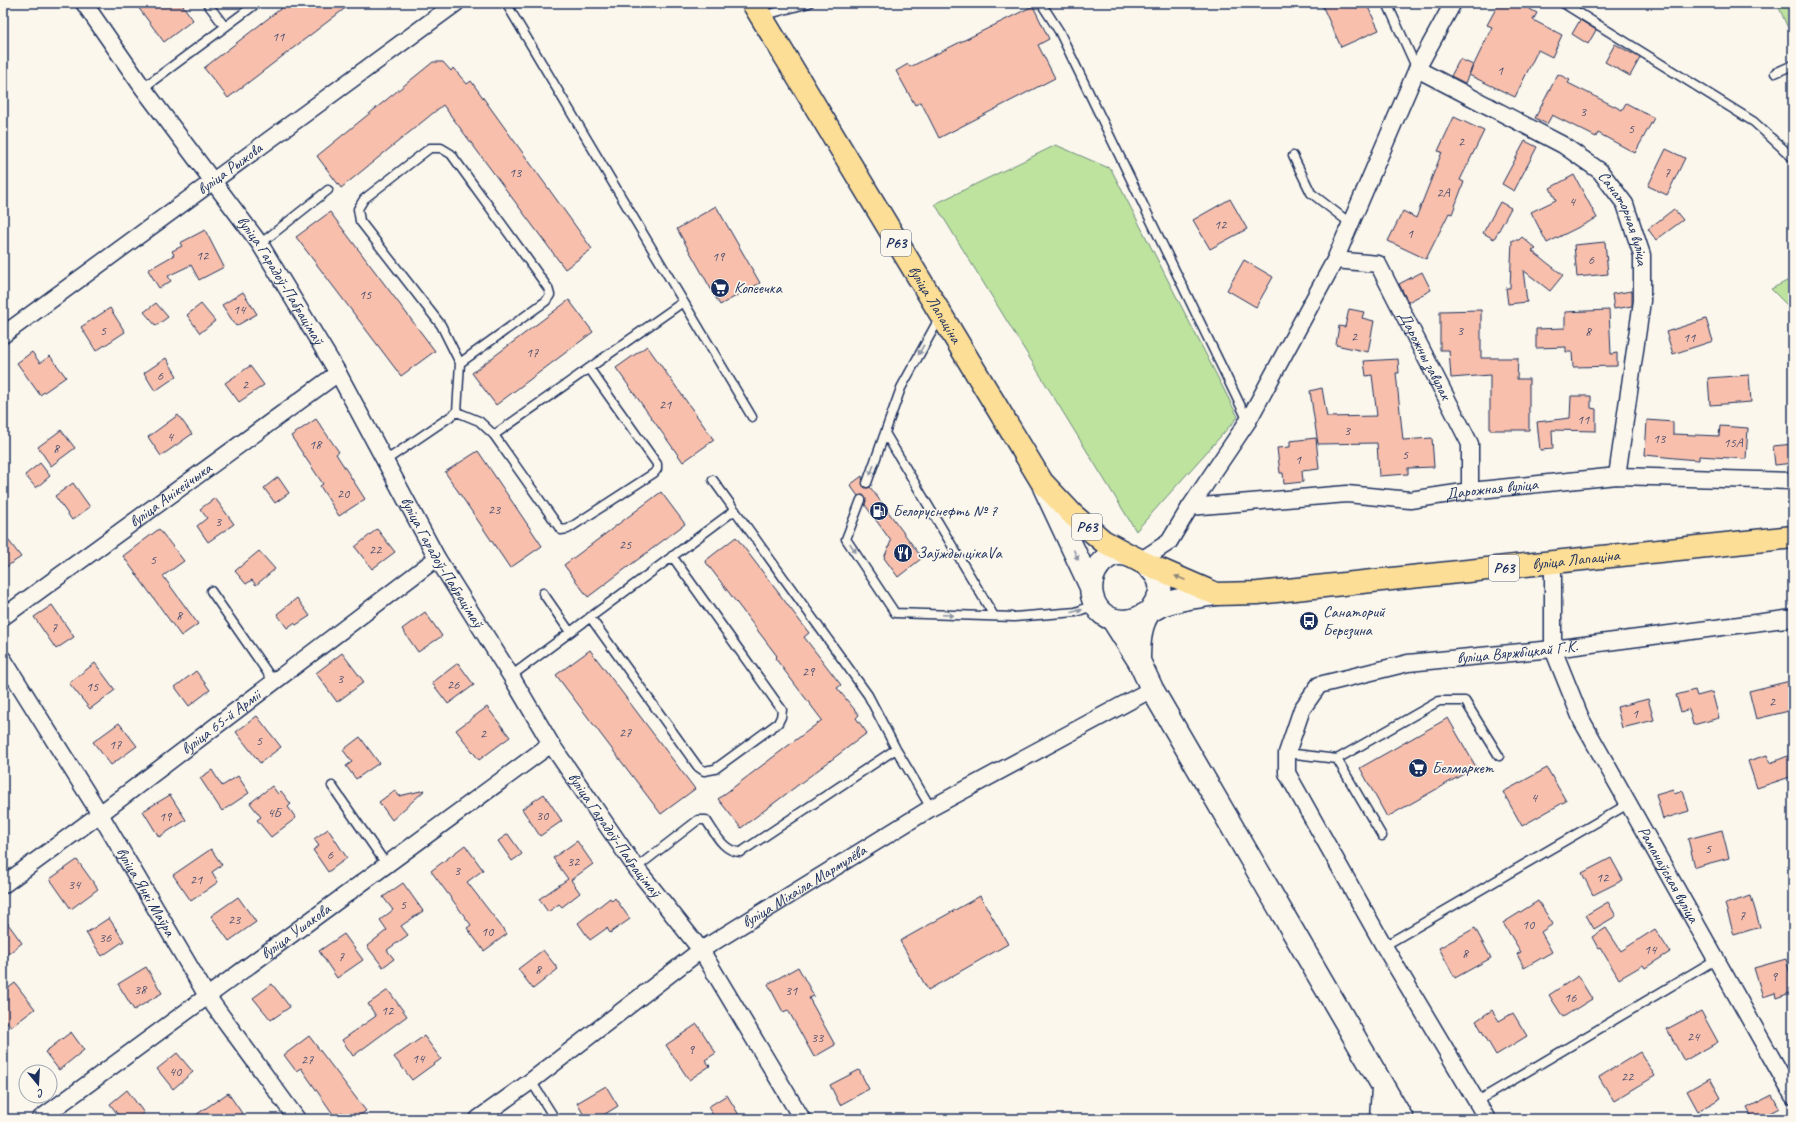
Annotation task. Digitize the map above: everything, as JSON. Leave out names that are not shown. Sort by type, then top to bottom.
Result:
[{"type":"main road","name":"вуліца Лапаціна","points":[[757,10],[940,316],[1042,482],[1100,612],[1112,620],[1133,621],[1175,600],[1216,594],[1258,593],[1793,537]]},
{"type":"main road","name":"вуліца Лапаціна","points":[[1042,482],[1073,515],[1103,541],[1140,561],[1154,572],[1159,581],[1158,597],[1149,612]]},
{"type":"main road","name":"вуліца Лапаціна","points":[[1093,595],[1096,568],[1109,556],[1118,553],[1123,553],[1216,594]]},
{"type":"main road","points":[[1139,661],[1141,632],[1149,612]]},
{"type":"main road","points":[[1112,620],[1139,661],[1152,689],[1402,1119]]},
{"type":"main road","points":[[1380,1119],[1383,1088]]},
{"type":"street","name":"вуліца Гарадоў-Пабрацімаў","points":[[84,3],[143,88],[260,244],[338,373],[437,558],[511,676],[551,744],[636,868],[701,950],[802,1119]]},
{"type":"street","name":"вуліца Рыжова","points":[[3,335],[456,3]]},
{"type":"street","points":[[1140,561],[1169,542],[1190,507],[1248,420],[1335,260],[1418,69],[1453,3]]},
{"type":"street","name":"Санаторная вуліца","points":[[1418,69],[1563,145],[1600,171],[1625,204],[1642,254],[1642,301],[1617,476]]},
{"type":"street","name":"Дарожны завулак","points":[[1335,260],[1378,264],[1470,444],[1470,491]]},
{"type":"street","name":"вуліца Анікейчыка","points":[[3,617],[338,373]]},
{"type":"street","name":"Дарожная вуліца","points":[[1190,507],[1347,494],[1410,500],[1470,491],[1617,476],[1793,481]]},
{"type":"street","name":"вуліца 65-й Арміі","points":[[3,885],[100,814],[437,558]]},
{"type":"street","points":[[1552,649],[1553,563]]},
{"type":"street","name":"вуліца Вяржбіцкай Г.К.","points":[[1487,1119],[1384,946],[1287,773],[1287,753],[1302,709],[1319,684],[1408,663],[1552,649],[1793,618]]},
{"type":"street","name":"Раманаўская вуліца","points":[[1552,649],[1582,721],[1715,960],[1793,1096]]},
{"type":"street","name":"вуліца Янкі Маўра","points":[[3,659],[100,814],[207,996],[297,1119]]},
{"type":"street","name":"вуліца Міхаіла Мармулёва","points":[[478,1119],[531,1081],[701,950],[931,808],[1152,689]]},
{"type":"street","name":"вуліца Ушакова","points":[[40,1119],[551,744]]},
{"type":"lane","points":[[207,3],[225,27]]},
{"type":"lane","points":[[143,88],[257,3]]},
{"type":"lane","points":[[506,3],[752,417]]},
{"type":"lane","points":[[757,10],[809,3]]},
{"type":"lane","points":[[1041,3],[1059,31],[1248,420]]},
{"type":"lane","points":[[1386,3],[1418,69]]},
{"type":"lane","points":[[1564,3],[1754,122],[1793,158]]},
{"type":"lane","points":[[1775,73],[1793,65]]},
{"type":"lane","points":[[458,412],[460,363],[441,325],[360,221],[358,210],[364,199],[430,148],[441,148],[451,154],[548,288],[550,295],[546,301],[460,363]]},
{"type":"lane","points":[[1293,156],[1312,193],[1350,223]]},
{"type":"lane","points":[[260,244],[328,190]]},
{"type":"lane","points":[[494,435],[683,302]]},
{"type":"lane","points":[[867,483],[901,388],[940,316]]},
{"type":"lane","points":[[458,412],[479,421],[494,435],[561,530],[568,529],[658,469],[657,464],[589,368]]},
{"type":"lane","points":[[386,461],[458,412]]},
{"type":"lane","points":[[885,433],[994,616]]},
{"type":"lane","points":[[713,480],[868,695],[896,750],[931,808]]},
{"type":"lane","points":[[861,500],[846,539],[895,613],[1014,617],[1076,612],[1093,595]]},
{"type":"lane","points":[[511,676],[735,510]]},
{"type":"lane","points":[[590,617],[698,767],[704,771],[715,769],[778,723],[782,710],[672,556]]},
{"type":"lane","points":[[211,591],[274,682]]},
{"type":"lane","points":[[543,593],[570,632]]},
{"type":"lane","points":[[1287,753],[1337,759],[1438,701],[1465,701],[1499,756]]},
{"type":"lane","points":[[636,868],[698,820],[706,820],[728,849],[733,852],[741,852],[896,750]]},
{"type":"lane","points":[[1337,759],[1382,836]]},
{"type":"lane","points":[[332,786],[386,864]]},
{"type":"lane","points":[[1384,946],[1628,804]]},
{"type":"lane","points":[[1476,1102],[1715,960]]},
{"type":"lane","points":[[531,1081],[555,1119]]},
{"type":"green space","points":[[1777,3],[1793,3],[1793,32],[1787,26]]},
{"type":"green space","points":[[1056,145],[1111,169],[1238,417],[1136,531],[935,204]]},
{"type":"green space","points":[[1793,278],[1793,311],[1771,289]]},
{"type":"building","points":[[135,3],[181,3],[193,20],[164,42]]},
{"type":"building","points":[[288,3],[352,3],[228,98],[204,68]]},
{"type":"building","points":[[1321,3],[1366,3],[1379,30],[1341,47]]},
{"type":"building","points":[[1499,3],[1519,3],[1537,13],[1533,20],[1562,35],[1552,57],[1538,50],[1515,97],[1469,75],[1492,27],[1487,25]]},
{"type":"building","points":[[1033,6],[1049,39],[1038,45],[1055,78],[939,138],[921,102],[915,105],[896,71],[908,64],[910,67]]},
{"type":"building","points":[[1580,20],[1596,30],[1588,44],[1572,34]]},
{"type":"building","points":[[1615,44],[1640,58],[1630,76],[1605,62]]},
{"type":"building","points":[[1460,59],[1473,65],[1465,83],[1451,76]]},
{"type":"building","points":[[433,62],[443,62],[451,71],[453,68],[467,84],[471,81],[592,249],[565,269],[443,105],[341,188],[317,156]]},
{"type":"building","points":[[1558,74],[1570,80],[1568,83],[1622,110],[1626,103],[1654,118],[1635,153],[1598,133],[1596,137],[1552,115],[1547,124],[1535,118]]},
{"type":"building","points":[[1454,117],[1484,131],[1460,180],[1464,182],[1452,214],[1449,213],[1426,259],[1388,241],[1403,211],[1416,218],[1442,152],[1438,151]]},
{"type":"building","points":[[1525,141],[1537,147],[1514,191],[1502,184]]},
{"type":"building","points":[[1666,149],[1685,158],[1667,195],[1648,186]]},
{"type":"building","points":[[1574,175],[1597,218],[1547,243],[1531,212],[1556,200],[1550,188]]},
{"type":"building","points":[[1230,199],[1247,229],[1210,249],[1193,220]]},
{"type":"building","points":[[1500,202],[1511,208],[1494,239],[1483,233]]},
{"type":"building","points":[[716,206],[760,283],[720,305],[677,229]]},
{"type":"building","points":[[1674,209],[1683,220],[1656,240],[1648,229]]},
{"type":"building","points":[[330,212],[435,351],[401,376],[296,237]]},
{"type":"building","points":[[205,230],[224,267],[199,280],[191,265],[168,276],[171,281],[159,288],[148,270],[174,255],[172,251],[182,246],[180,243]]},
{"type":"building","points":[[1522,237],[1536,249],[1532,251],[1563,275],[1550,291],[1523,270],[1527,302],[1508,304],[1506,288],[1510,288],[1512,240],[1519,240]]},
{"type":"building","points":[[1605,242],[1608,274],[1577,277],[1574,245]]},
{"type":"building","points":[[1244,260],[1273,277],[1256,307],[1227,290]]},
{"type":"building","points":[[1422,272],[1431,290],[1408,302],[1399,284]]},
{"type":"building","points":[[1632,291],[1632,306],[1614,309],[1612,294]]},
{"type":"building","points":[[243,292],[257,314],[236,326],[222,305]]},
{"type":"building","points":[[569,300],[593,332],[496,405],[472,373]]},
{"type":"building","points":[[156,303],[168,317],[156,326],[144,312]]},
{"type":"building","points":[[201,304],[215,321],[200,333],[187,315]]},
{"type":"building","points":[[110,308],[125,332],[96,351],[81,327]]},
{"type":"building","points":[[1349,309],[1364,312],[1362,318],[1374,321],[1368,352],[1336,345],[1339,326],[1345,327]]},
{"type":"building","points":[[1481,310],[1481,358],[1518,358],[1517,379],[1529,379],[1529,430],[1490,430],[1490,375],[1451,378],[1449,350],[1440,350],[1440,311]]},
{"type":"building","points":[[1609,310],[1611,354],[1617,353],[1617,366],[1573,367],[1572,352],[1566,352],[1566,347],[1536,348],[1536,329],[1565,328],[1565,312]]},
{"type":"building","points":[[1706,319],[1713,341],[1673,354],[1666,332]]},
{"type":"building","points":[[647,346],[714,440],[683,462],[616,368]]},
{"type":"building","points":[[32,352],[40,363],[50,356],[66,377],[40,395],[17,363]]},
{"type":"building","points":[[166,358],[177,376],[155,391],[144,373]]},
{"type":"building","points":[[1398,359],[1399,373],[1396,373],[1403,440],[1432,438],[1434,467],[1408,468],[1408,474],[1379,476],[1377,443],[1318,444],[1310,391],[1322,388],[1327,417],[1377,416],[1372,375],[1366,376],[1364,361]]},
{"type":"building","points":[[250,366],[264,385],[239,402],[225,383]]},
{"type":"building","points":[[1749,375],[1751,402],[1710,405],[1708,378]]},
{"type":"building","points":[[1571,396],[1591,396],[1591,408],[1596,409],[1596,431],[1552,430],[1553,449],[1540,450],[1537,422],[1570,418]]},
{"type":"building","points":[[178,415],[192,434],[161,456],[148,437]]},
{"type":"building","points":[[316,419],[339,452],[336,454],[365,499],[339,516],[320,486],[323,484],[291,436]]},
{"type":"building","points":[[1647,420],[1673,422],[1673,434],[1719,436],[1720,426],[1748,428],[1746,459],[1699,456],[1699,460],[1645,455]]},
{"type":"building","points":[[61,430],[75,448],[51,466],[38,447]]},
{"type":"building","points":[[1316,438],[1319,469],[1302,471],[1303,482],[1284,484],[1283,473],[1280,473],[1277,448],[1290,447],[1290,441]]},
{"type":"building","points":[[1793,444],[1793,463],[1775,465],[1773,446]]},
{"type":"building","points":[[478,451],[542,546],[510,568],[445,472]]},
{"type":"building","points":[[40,463],[50,476],[36,488],[25,475]]},
{"type":"building","points":[[862,476],[863,486],[866,488],[870,487],[922,558],[898,577],[884,558],[891,541],[865,505],[865,497],[863,495],[858,496],[850,485]]},
{"type":"building","points":[[278,477],[289,493],[275,503],[264,488]]},
{"type":"building","points":[[73,483],[90,507],[72,520],[55,496]]},
{"type":"building","points":[[661,492],[685,524],[588,597],[564,565]]},
{"type":"building","points":[[215,498],[234,524],[208,542],[197,526],[207,518],[200,509]]},
{"type":"building","points":[[159,529],[184,561],[163,576],[198,624],[181,636],[123,556]]},
{"type":"building","points":[[377,529],[395,552],[372,569],[355,547]]},
{"type":"building","points":[[3,533],[21,557],[3,569]]},
{"type":"building","points":[[736,537],[809,633],[804,637],[841,685],[837,688],[859,715],[856,718],[867,733],[741,828],[718,799],[822,720],[775,658],[777,656],[705,561]]},
{"type":"building","points":[[259,551],[275,569],[256,585],[252,580],[246,584],[235,571]]},
{"type":"building","points":[[297,598],[310,616],[296,625],[294,623],[287,628],[277,614]]},
{"type":"building","points":[[52,605],[74,637],[56,649],[34,617]]},
{"type":"building","points":[[425,612],[442,636],[418,652],[402,629]]},
{"type":"building","points":[[590,650],[695,789],[661,814],[556,675]]},
{"type":"building","points":[[342,653],[364,682],[337,702],[316,673]]},
{"type":"building","points":[[95,663],[115,690],[90,709],[69,683]]},
{"type":"building","points":[[458,663],[474,685],[448,704],[432,683]]},
{"type":"building","points":[[196,671],[210,690],[189,706],[175,687]]},
{"type":"building","points":[[1790,681],[1793,693],[1793,710],[1756,719],[1749,691]]},
{"type":"building","points":[[1695,690],[1697,696],[1712,692],[1719,718],[1693,725],[1689,709],[1681,712],[1676,695]]},
{"type":"building","points":[[1648,699],[1654,720],[1622,728],[1617,707]]},
{"type":"building","points":[[487,707],[510,737],[479,760],[456,730]]},
{"type":"building","points":[[257,716],[281,747],[260,763],[236,732]]},
{"type":"building","name":"Белмаркет","points":[[1448,718],[1476,767],[1387,817],[1360,768]]},
{"type":"building","points":[[119,723],[137,746],[111,765],[93,742]]},
{"type":"building","points":[[360,737],[379,763],[356,779],[346,766],[352,762],[343,750]]},
{"type":"building","points":[[1793,754],[1793,776],[1757,788],[1748,761],[1767,755],[1770,763]]},
{"type":"building","points":[[1547,768],[1566,801],[1522,826],[1503,792]]},
{"type":"building","points":[[212,770],[222,786],[238,776],[249,793],[222,811],[200,778]]},
{"type":"building","points":[[272,786],[278,794],[281,791],[291,804],[288,807],[296,818],[271,837],[257,820],[261,817],[250,803]]},
{"type":"building","points":[[1673,789],[1674,794],[1683,791],[1689,811],[1663,819],[1656,794]]},
{"type":"building","points":[[395,790],[399,796],[425,790],[392,820],[379,802]]},
{"type":"building","points":[[544,794],[562,821],[540,836],[522,809]]},
{"type":"building","points":[[170,795],[186,820],[159,837],[143,811]]},
{"type":"building","points":[[328,829],[347,858],[328,872],[313,850],[319,846],[314,839]]},
{"type":"building","points":[[1722,830],[1729,858],[1695,867],[1688,839]]},
{"type":"building","points":[[508,834],[522,854],[512,861],[498,841]]},
{"type":"building","points":[[577,841],[593,864],[571,880],[580,893],[562,907],[559,904],[548,912],[539,899],[568,879],[553,858]]},
{"type":"building","points":[[465,845],[483,870],[467,882],[507,934],[484,951],[467,928],[471,925],[431,871]]},
{"type":"building","points":[[211,849],[222,865],[212,872],[218,882],[191,901],[173,875]]},
{"type":"building","points":[[1611,858],[1623,880],[1593,895],[1582,873]]},
{"type":"building","points":[[77,860],[98,889],[71,909],[50,879]]},
{"type":"building","points":[[403,883],[423,911],[401,926],[408,935],[387,950],[394,959],[383,967],[367,946],[387,930],[380,920],[393,910],[383,897]]},
{"type":"building","points":[[980,896],[1008,944],[928,990],[900,941]]},
{"type":"building","points":[[1751,896],[1760,927],[1734,935],[1725,904]]},
{"type":"building","points":[[238,897],[256,922],[229,941],[211,916]]},
{"type":"building","points":[[610,898],[612,901],[615,898],[630,919],[610,933],[607,928],[590,940],[578,923]]},
{"type":"building","points":[[1538,901],[1553,924],[1541,932],[1552,952],[1524,968],[1517,954],[1521,952],[1503,923]]},
{"type":"building","points":[[1608,902],[1616,916],[1594,929],[1586,915]]},
{"type":"building","points":[[3,917],[22,943],[3,958]]},
{"type":"building","points":[[109,918],[124,941],[102,956],[86,933]]},
{"type":"building","points":[[1475,928],[1491,958],[1455,978],[1439,948]]},
{"type":"building","points":[[1606,928],[1621,951],[1655,929],[1670,952],[1645,968],[1643,965],[1619,979],[1600,947],[1598,948],[1592,937]]},
{"type":"building","points":[[344,934],[363,960],[337,978],[319,951]]},
{"type":"building","points":[[543,950],[558,969],[533,989],[518,969]]},
{"type":"building","points":[[1786,959],[1793,984],[1793,992],[1776,998],[1775,993],[1763,997],[1754,968]]},
{"type":"building","points":[[146,967],[162,993],[134,1010],[118,984]]},
{"type":"building","points":[[798,967],[814,996],[809,998],[835,1045],[814,1057],[788,1010],[783,1012],[768,984]]},
{"type":"building","points":[[1578,976],[1592,999],[1563,1017],[1549,995]]},
{"type":"building","points":[[15,983],[35,1009],[11,1027],[3,1017],[3,992]]},
{"type":"building","points":[[272,984],[290,1007],[271,1020],[253,998]]},
{"type":"building","points":[[388,990],[407,1016],[353,1056],[342,1040],[376,1016],[368,1004]]},
{"type":"building","points":[[1492,1010],[1499,1021],[1513,1013],[1527,1036],[1496,1055],[1476,1021]]},
{"type":"building","points":[[1701,1011],[1718,1042],[1684,1061],[1667,1029]]},
{"type":"building","points":[[697,1024],[716,1053],[705,1060],[710,1066],[689,1080],[666,1045]]},
{"type":"building","points":[[71,1032],[84,1050],[59,1070],[58,1064],[54,1064],[45,1052]]},
{"type":"building","points":[[309,1036],[366,1111],[354,1119],[347,1119],[342,1112],[335,1117],[301,1068],[296,1071],[284,1055]]},
{"type":"building","points":[[424,1036],[441,1059],[412,1080],[394,1057]]},
{"type":"building","points":[[1640,1052],[1655,1076],[1614,1101],[1599,1077]]},
{"type":"building","points":[[177,1053],[193,1072],[173,1089],[157,1069]]},
{"type":"building","points":[[859,1070],[869,1089],[840,1105],[830,1085]]},
{"type":"building","points":[[1710,1078],[1721,1098],[1698,1111],[1687,1091]]},
{"type":"building","points":[[606,1086],[618,1106],[597,1119],[586,1119],[577,1103]]},
{"type":"building","points":[[127,1090],[144,1113],[136,1119],[121,1119],[110,1104]]},
{"type":"building","points":[[228,1093],[246,1119],[190,1119]]},
{"type":"building","points":[[727,1095],[739,1115],[731,1119],[715,1119],[708,1107]]},
{"type":"building","points":[[1772,1095],[1779,1108],[1759,1119],[1753,1119],[1747,1108]]},
{"type":"place","name":"Копеечка","points":[[720,288]]},
{"type":"place","name":"Белоруснефть № 7","points":[[879,511]]},
{"type":"place","name":"Заўжды цікаVа","points":[[903,553]]},
{"type":"place","name":"Санаторий Березина","points":[[1309,621]]},
{"type":"place","name":"Белмаркет","points":[[1418,768]]}]
